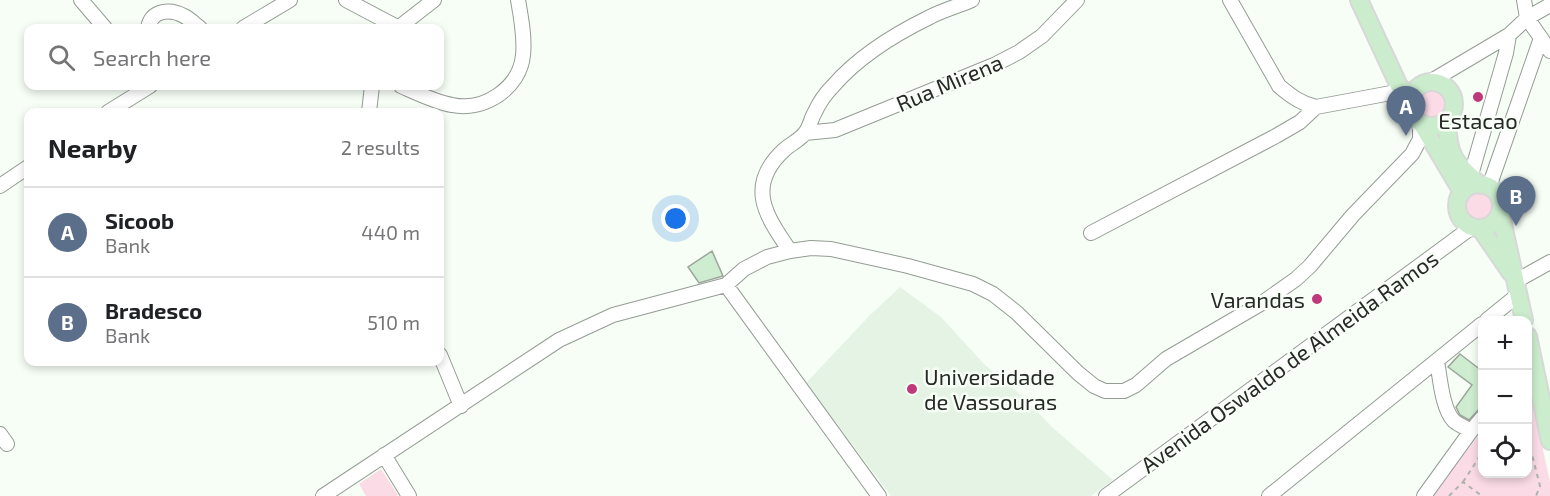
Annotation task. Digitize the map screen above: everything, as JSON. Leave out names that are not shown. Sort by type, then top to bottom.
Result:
[{"type":"main road","points":[[1359,0],[1415,118],[1428,126],[1447,121]]},
{"type":"main road","points":[[1403,94],[1414,92],[1426,83],[1438,83],[1453,96],[1454,109],[1447,121],[1448,145],[1451,153],[1456,161],[1479,182],[1495,191],[1501,204],[1493,223],[1486,227],[1476,228]]},
{"type":"main road","points":[[1421,123],[1462,192]]},
{"type":"main road","points":[[1479,182],[1462,192],[1457,205],[1458,212],[1461,219],[1476,228],[1518,287]]},
{"type":"main road","points":[[1500,211],[1523,316]]},
{"type":"main road","points":[[1532,365],[1550,441]]},
{"type":"street","points":[[250,24],[290,0]]},
{"type":"street","points":[[346,0],[391,24]]},
{"type":"street","points":[[403,24],[434,0]]},
{"type":"street","points":[[412,90],[452,105],[467,107],[486,103],[501,94],[519,70],[523,56],[518,0]]},
{"type":"street","points":[[790,251],[768,216],[763,200],[763,183],[770,167],[784,150],[805,134],[815,111],[832,87],[855,63],[932,16],[972,0]]},
{"type":"street","name":"Rua Mirena","points":[[805,134],[835,129],[994,65],[1019,52],[1042,36],[1077,0]]},
{"type":"street","points":[[1230,0],[1280,86],[1303,104],[1316,107],[1403,94]]},
{"type":"street","points":[[1524,0],[1529,21],[1550,51]]},
{"type":"street","points":[[86,2],[102,24]]},
{"type":"street","points":[[1426,83],[1510,34],[1550,5]]},
{"type":"street","points":[[149,24],[153,17],[162,11],[172,11],[195,24]]},
{"type":"street","points":[[1529,21],[1550,16]]},
{"type":"street","points":[[1479,182],[1473,168],[1510,34]]},
{"type":"street","points":[[1479,182],[1541,38]]},
{"type":"street","points":[[114,108],[144,90]]},
{"type":"street","points":[[369,108],[372,90]]},
{"type":"street","points":[[1091,233],[1276,136],[1300,122],[1316,107]]},
{"type":"street","points":[[323,496],[559,340],[613,315],[726,285],[744,269],[767,257],[811,248],[831,249],[908,266],[973,284],[993,294],[1017,314],[1094,386],[1105,391],[1124,391],[1136,385],[1166,359],[1262,303],[1296,279],[1412,154],[1421,135],[1421,123]]},
{"type":"street","points":[[1401,167],[1424,155],[1439,154]]},
{"type":"street","points":[[0,186],[24,170]]},
{"type":"street","name":"Avenida Oswaldo de Almeida Ramos","points":[[1106,496],[1476,228]]},
{"type":"street","points":[[1492,316],[1518,287],[1550,262]]},
{"type":"street","points":[[726,285],[879,496]]},
{"type":"street","points":[[1269,496],[1478,327]]},
{"type":"street","points":[[1437,361],[1449,414],[1455,421],[1471,431]]},
{"type":"street","points":[[444,365],[461,406]]},
{"type":"street","points":[[1424,496],[1478,423]]},
{"type":"street","points":[[384,455],[409,496]]},
{"type":"path","points":[[1532,457],[1540,486],[1536,496]]},
{"type":"path","points":[[1449,496],[1463,482],[1478,459]]},
{"type":"path","points":[[1463,482],[1482,496]]},
{"type":"shaded area","points":[[1433,86],[1446,91],[1451,104],[1446,117],[1433,122],[1420,117],[1415,104],[1420,91]]},
{"type":"shaded area","points":[[1480,190],[1491,195],[1496,206],[1491,217],[1480,222],[1469,217],[1464,206],[1469,195]]},
{"type":"shaded area","name":"Universidade de Vassouras","points":[[900,287],[941,317],[984,364],[1113,480],[1091,496],[891,496],[806,383],[870,315]]},
{"type":"shaded area","points":[[1532,400],[1550,482],[1550,496],[1432,496],[1478,436],[1478,478],[1532,478]]},
{"type":"shaded area","points":[[381,469],[398,495],[366,496],[359,484]]},
{"type":"building","points":[[712,251],[723,276],[699,283],[688,267]]},
{"type":"building","points":[[1460,354],[1478,368],[1478,410],[1469,420],[1460,415],[1456,407],[1472,385],[1448,367]]},
{"type":"place","name":"Estacao","points":[[1478,97]]},
{"type":"place","name":"Sicoob","points":[[1406,136]]},
{"type":"place","name":"Bradesco","points":[[1516,226]]},
{"type":"place","name":"Varandas","points":[[1317,299]]},
{"type":"place","name":"Universidade de Vassouras","points":[[912,389]]}]
